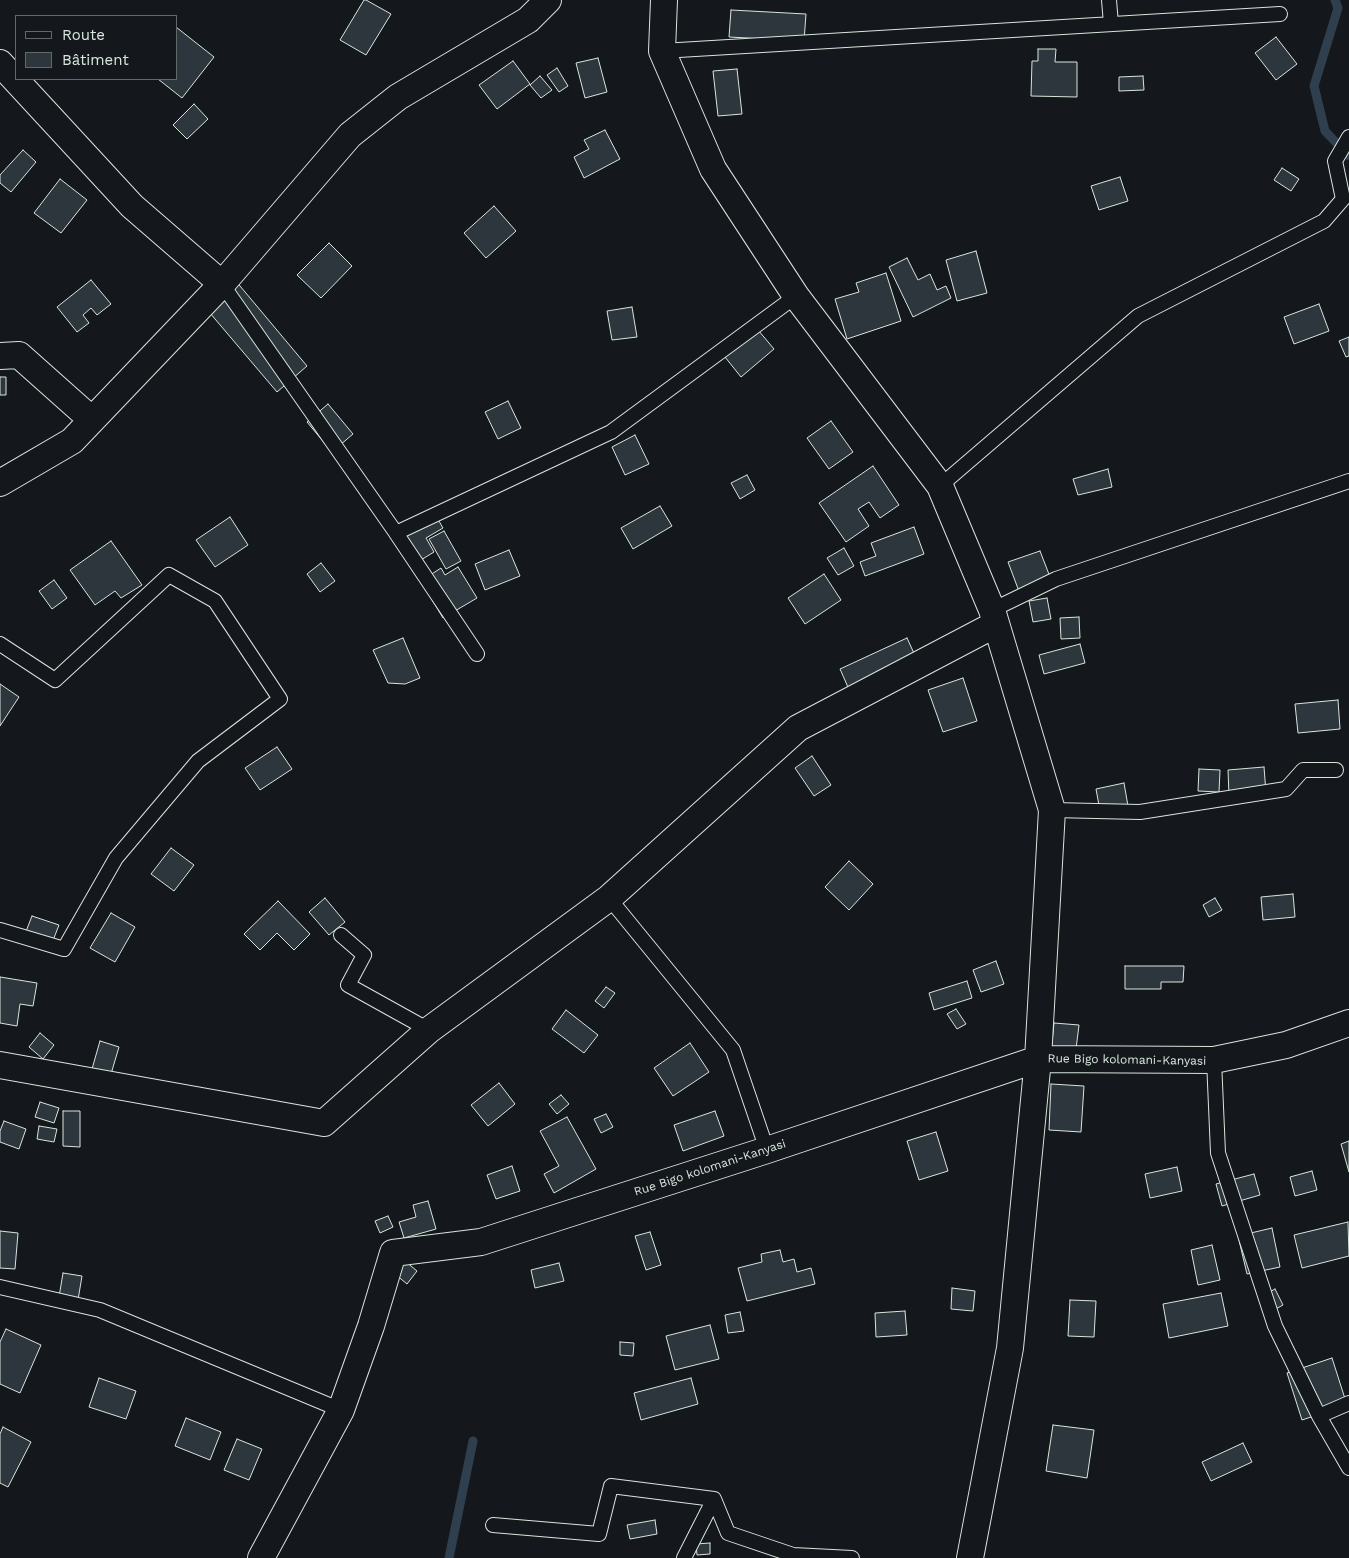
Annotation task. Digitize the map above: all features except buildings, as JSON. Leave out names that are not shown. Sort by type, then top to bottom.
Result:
[{"type":"street","points":[[0,483],[72,441],[222,284],[350,135],[398,97],[528,20],[548,0]]},
{"type":"street","points":[[664,0],[662,51],[713,169],[796,296],[940,486],[994,617],[1052,810],[1038,1059],[1010,1348],[970,1558]]},
{"type":"street","points":[[1,67],[132,206],[222,284]]},
{"type":"street","points":[[0,356],[19,355],[92,420]]},
{"type":"street","points":[[0,1065],[324,1123],[429,1030],[609,898],[798,728],[994,617]]},
{"type":"street","name":"Rue Bigo kolomani-Kanyasi","points":[[261,1558],[341,1410],[371,1326],[393,1254],[481,1242],[767,1150],[1038,1059],[1214,1060],[1286,1045],[1349,1023]]},
{"type":"lane","points":[[1109,0],[1111,24]]},
{"type":"lane","points":[[662,51],[1280,14]]},
{"type":"lane","points":[[940,486],[1138,316],[1324,221],[1342,199],[1335,161],[1349,137]]},
{"type":"lane","points":[[222,284],[396,533],[477,654]]},
{"type":"lane","points":[[396,533],[611,432],[796,296]]},
{"type":"lane","points":[[994,617],[1056,579],[1349,482]]},
{"type":"lane","points":[[0,644],[55,680],[169,575],[215,601],[280,699],[198,762],[116,858],[64,949],[0,930]]},
{"type":"lane","points":[[1052,810],[1140,812],[1286,789],[1303,770],[1336,770]]},
{"type":"lane","points":[[609,898],[733,1050],[767,1150]]},
{"type":"lane","points":[[342,935],[364,955],[348,985],[429,1030]]},
{"type":"lane","points":[[1214,1060],[1218,1154],[1275,1326],[1319,1416],[1349,1468]]},
{"type":"lane","points":[[0,1287],[100,1310],[341,1410]]},
{"type":"lane","points":[[1319,1416],[1349,1403]]},
{"type":"lane","points":[[493,1525],[599,1534],[611,1486],[714,1499]]},
{"type":"lane","points":[[684,1558],[714,1499]]},
{"type":"lane","points":[[714,1499],[728,1533],[793,1554],[852,1558]]},
{"type":"waterway","points":[[1335,0],[1338,8],[1314,86],[1325,131],[1349,156]]},
{"type":"waterway","points":[[449,1558],[473,1441]]}]
